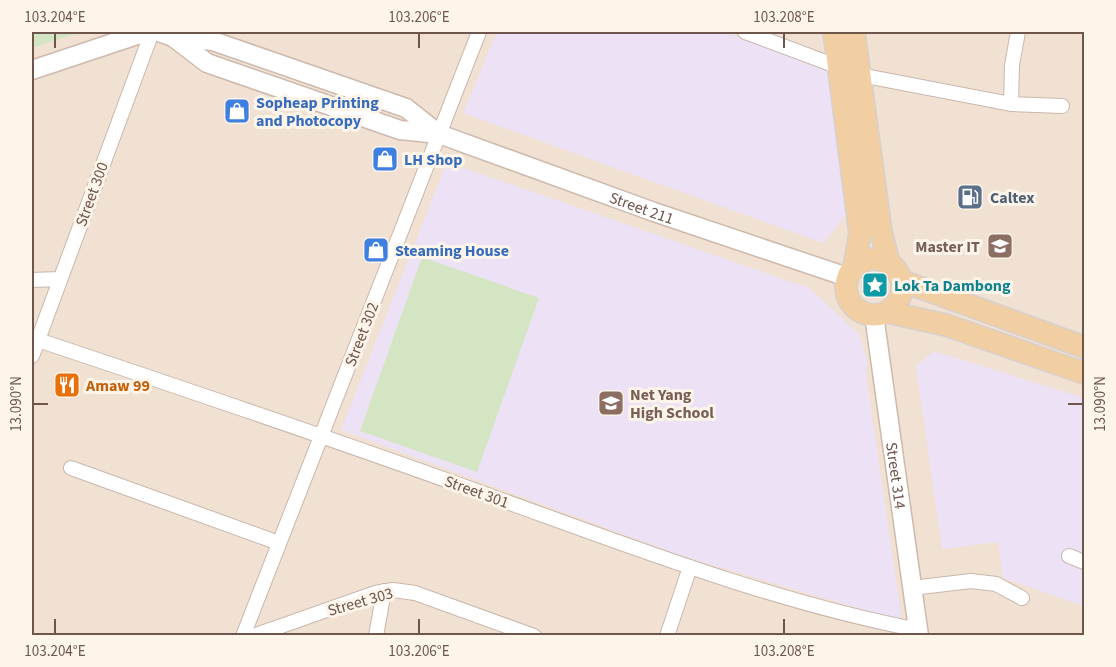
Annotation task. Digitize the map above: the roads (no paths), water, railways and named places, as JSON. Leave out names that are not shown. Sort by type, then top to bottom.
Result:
[{"type":"main road","points":[[32,70],[146,32]]},
{"type":"main road","points":[[834,32],[860,233],[846,292],[849,300],[859,311],[946,325],[1084,373]]},
{"type":"main road","points":[[854,32],[880,232],[889,262],[899,274],[902,282],[901,296],[881,313]]},
{"type":"main road","name":"Street 211","points":[[166,34],[213,41],[406,108],[439,134],[664,215],[850,272]]},
{"type":"main road","points":[[850,272],[867,259],[889,262]]},
{"type":"main road","points":[[902,282],[1084,347]]},
{"type":"main road","name":"Street 314","points":[[881,313],[919,633]]},
{"type":"street","name":"Street 300","points":[[32,357],[152,32]]},
{"type":"street","name":"Street 302","points":[[243,636],[479,32]]},
{"type":"street","points":[[745,32],[839,67]]},
{"type":"street","points":[[1011,104],[1012,65],[1018,32]]},
{"type":"street","points":[[860,75],[1011,104],[1062,106]]},
{"type":"street","points":[[32,280],[59,279]]},
{"type":"street","name":"Street 301","points":[[38,340],[321,435],[690,567],[849,617],[919,633]]},
{"type":"street","points":[[71,468],[279,543]]},
{"type":"street","points":[[1069,556],[1084,562]]},
{"type":"street","points":[[667,636],[690,567]]},
{"type":"street","points":[[912,588],[979,582],[996,584],[1022,598]]},
{"type":"street","points":[[376,636],[384,591]]},
{"type":"street","name":"Street 303","points":[[253,636],[384,591],[415,593],[519,633],[534,636]]},
{"type":"place","name":"Sopheap Printing and Photocopy","points":[[237,111]]},
{"type":"place","name":"LH Shop","points":[[385,159]]},
{"type":"place","name":"Caltex","points":[[970,197]]},
{"type":"place","name":"Master IT","points":[[1000,246]]},
{"type":"place","name":"Steaming House","points":[[376,250]]},
{"type":"place","name":"Lok Ta Dambong","points":[[875,285]]},
{"type":"place","name":"Amaw 99","points":[[67,385]]},
{"type":"place","name":"Net Yang High School","points":[[611,403]]}]
